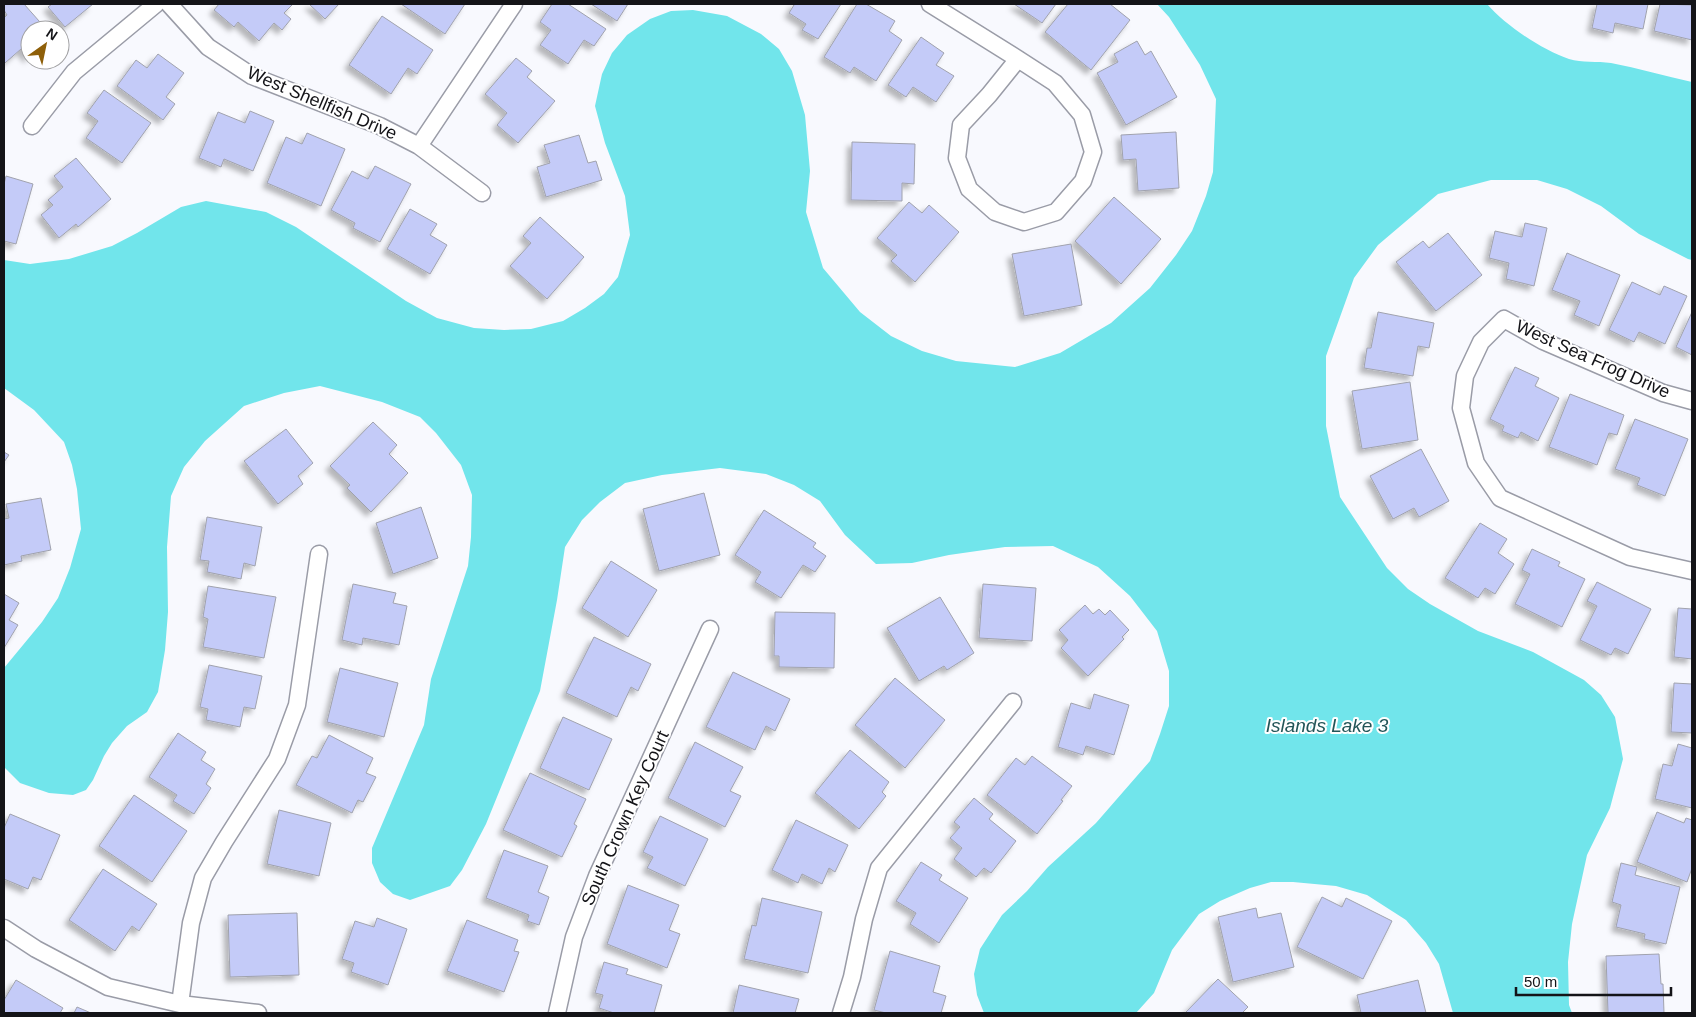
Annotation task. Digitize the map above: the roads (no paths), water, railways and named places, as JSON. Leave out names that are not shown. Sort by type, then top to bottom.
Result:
[{"type":"street","points":[[32,126],[74,72],[156,4]]},
{"type":"street","name":"West Shellfish Drive","points":[[169,4],[208,47],[252,76],[380,126],[419,146],[482,193]]},
{"type":"street","points":[[419,146],[514,4]]},
{"type":"street","points":[[930,4],[1018,59],[1055,84],[1082,115],[1093,152],[1084,181],[1056,212],[1024,222],[995,212],[969,189],[957,158],[961,125],[989,95],[1018,59]]},
{"type":"street","name":"West Sea Frog Drive","points":[[1692,401],[1663,393],[1543,341],[1504,319],[1481,342],[1465,376],[1461,408],[1476,462],[1500,498],[1630,557],[1692,571]]},
{"type":"street","points":[[180,1004],[191,924],[203,878],[277,759],[298,705],[319,554]]},
{"type":"street","name":"South Crown Key Court","points":[[557,1013],[574,937],[597,876],[710,629]]},
{"type":"street","points":[[841,1013],[852,977],[864,919],[879,868],[1013,702]]},
{"type":"street","points":[[4,928],[36,949],[108,987],[180,1004],[258,1013]]},
{"type":"water","name":"Islands Lake 3","points":[[1157,4],[1487,4],[1525,36],[1558,55],[1579,61],[1611,63],[1631,67],[1692,82],[1692,260],[1639,234],[1601,206],[1567,189],[1537,180],[1491,180],[1438,194],[1378,245],[1354,278],[1326,356],[1326,426],[1340,497],[1387,568],[1408,589],[1430,604],[1478,631],[1533,652],[1584,680],[1601,695],[1615,717],[1623,759],[1610,808],[1587,855],[1572,924],[1568,962],[1569,1005],[1572,1013],[1453,1013],[1439,964],[1426,943],[1406,920],[1367,895],[1336,886],[1271,882],[1250,888],[1220,901],[1199,914],[1172,950],[1154,993],[1136,1013],[984,1013],[977,995],[974,974],[980,949],[1002,915],[1048,867],[1096,823],[1150,761],[1169,706],[1169,671],[1157,631],[1130,596],[1098,567],[1053,546],[1005,547],[949,555],[912,563],[876,564],[845,535],[820,501],[794,485],[766,474],[720,468],[662,475],[625,483],[600,502],[582,520],[565,547],[540,691],[486,824],[462,870],[450,886],[410,900],[393,894],[380,882],[372,863],[372,848],[424,725],[431,679],[468,566],[472,495],[461,465],[436,433],[420,417],[382,402],[320,386],[284,393],[244,406],[205,441],[184,467],[171,496],[167,547],[168,612],[165,650],[158,692],[147,712],[127,726],[112,743],[86,790],[73,795],[49,793],[20,783],[4,767],[4,668],[42,622],[58,598],[70,568],[81,529],[77,489],[72,465],[64,442],[34,410],[4,388],[4,260],[30,264],[69,259],[112,246],[181,207],[206,201],[266,212],[296,227],[406,301],[437,318],[474,328],[504,330],[531,329],[563,321],[604,294],[618,277],[630,235],[625,196],[605,143],[595,106],[602,74],[612,53],[627,35],[650,19],[671,11],[693,10],[727,16],[761,34],[779,49],[792,71],[805,115],[810,171],[806,212],[823,268],[860,312],[891,336],[922,351],[956,361],[1015,367],[1060,353],[1111,323],[1150,288],[1176,255],[1192,231],[1206,196],[1213,172],[1216,99],[1200,65],[1169,17]]}]
